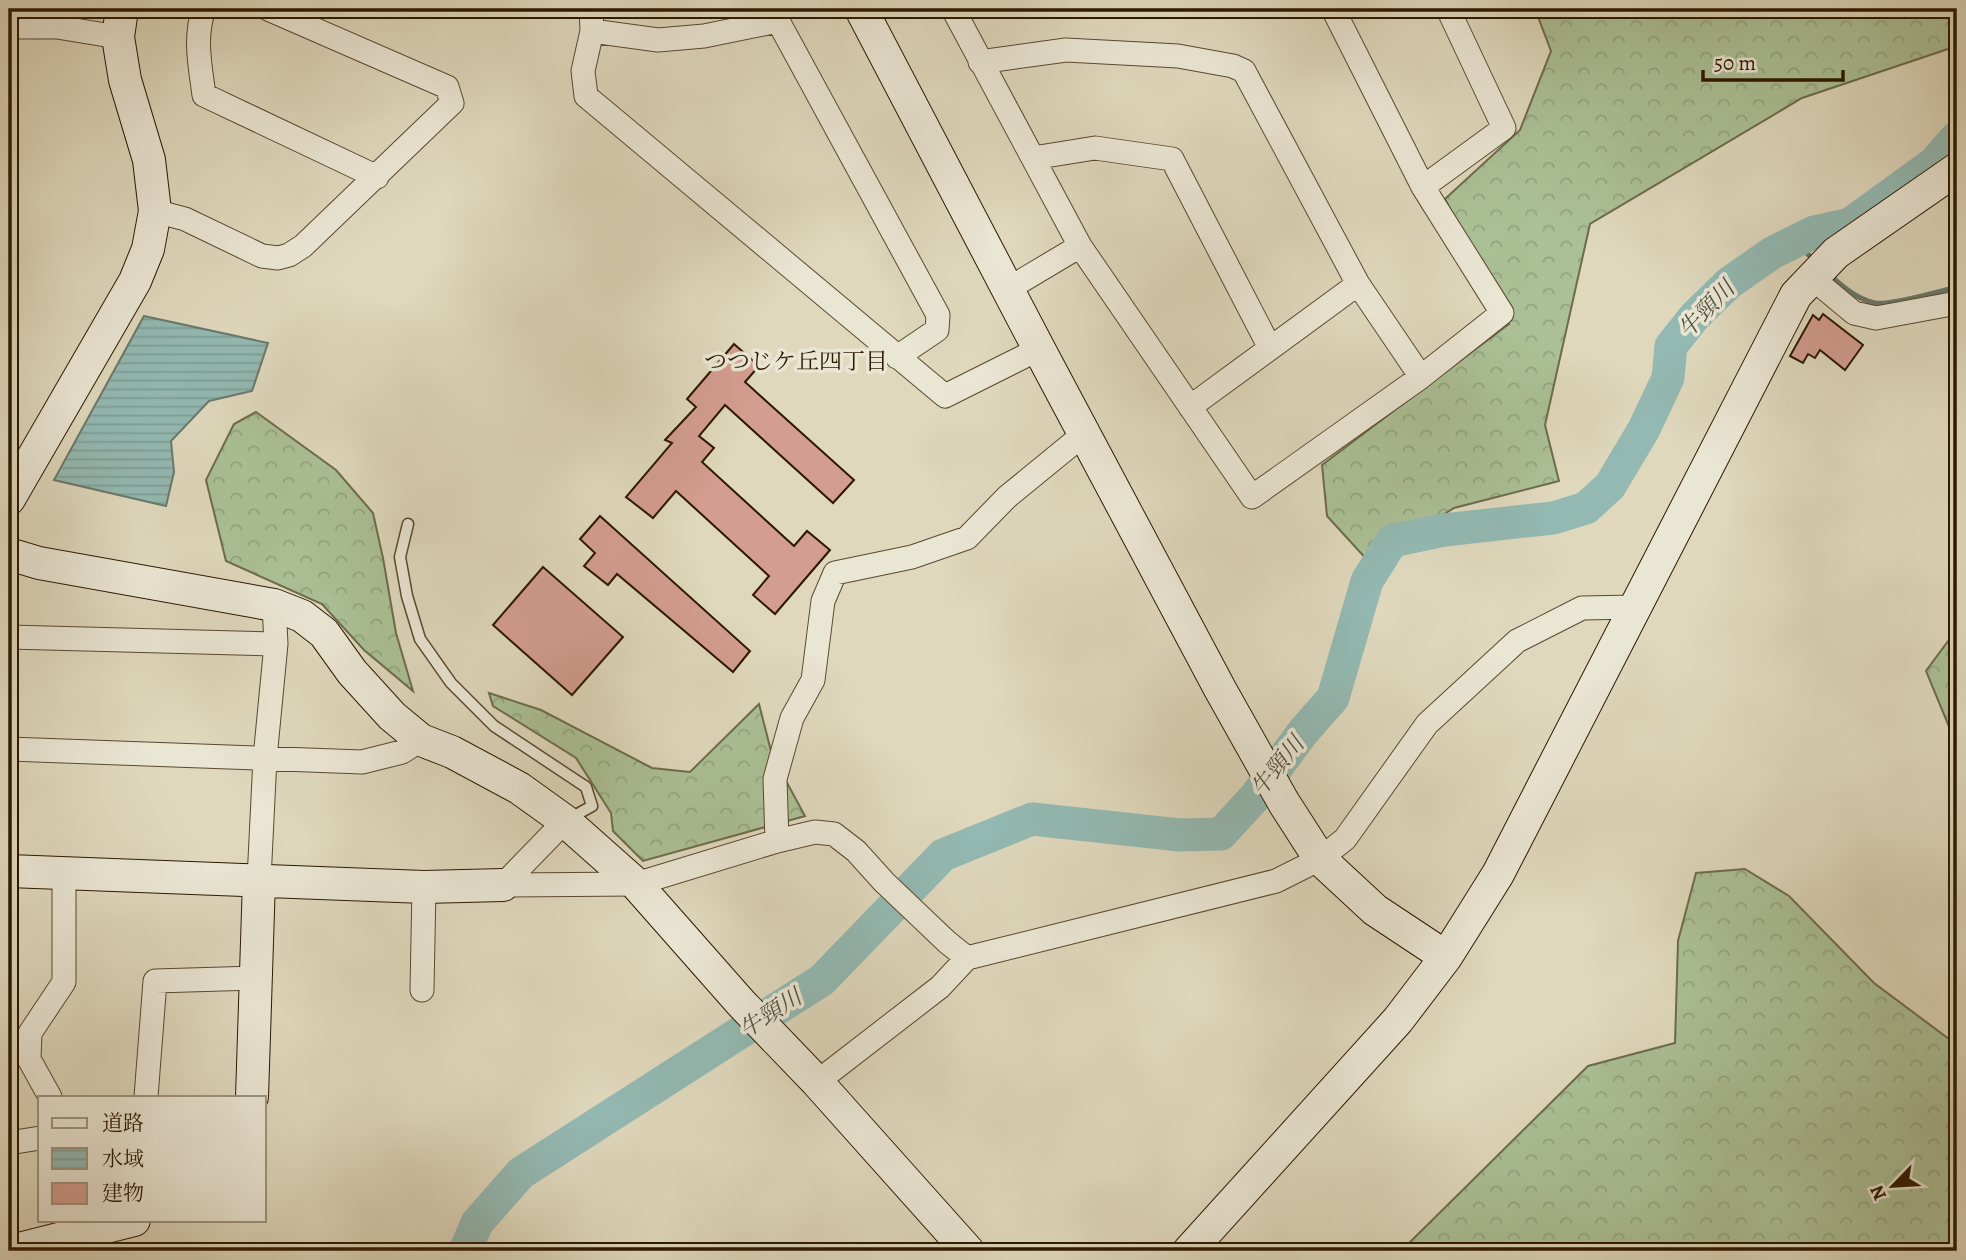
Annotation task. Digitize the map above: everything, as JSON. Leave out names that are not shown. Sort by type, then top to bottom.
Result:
[{"type":"street","points":[[204,9],[198,26],[204,95],[377,177]]},
{"type":"street","points":[[155,211],[184,219],[262,256],[278,258],[289,255],[303,246],[377,177],[452,103],[447,87],[268,9]]},
{"type":"street","points":[[861,9],[1038,349],[1284,803],[1320,859],[1376,910],[1446,957]]},
{"type":"street","points":[[953,9],[1080,246],[1252,496],[1420,377],[1502,313],[1423,187],[1333,9]]},
{"type":"street","points":[[1423,187],[1504,128],[1448,9]]},
{"type":"street","points":[[897,357],[937,330],[938,315],[776,15],[704,36],[658,40],[592,20],[583,71],[586,96],[897,357],[945,396],[1038,349]]},
{"type":"street","points":[[9,27],[120,23],[125,80],[149,160],[155,211],[148,249],[135,281],[9,499]]},
{"type":"street","points":[[980,62],[1066,50],[1178,56],[1233,66],[1244,71],[1357,284],[1420,377]]},
{"type":"street","points":[[1033,158],[1096,148],[1172,159],[1270,348]]},
{"type":"street","points":[[1189,1251],[1398,1020],[1446,957],[1498,874],[1796,295],[1836,253],[1957,169]]},
{"type":"street","points":[[1008,289],[1080,246]]},
{"type":"street","points":[[1812,278],[1854,313],[1876,318],[1957,303]]},
{"type":"street","points":[[1190,407],[1357,284]]},
{"type":"street","points":[[777,841],[775,779],[792,718],[813,680],[823,601],[835,573],[912,557],[967,538],[1007,497],[1084,434]]},
{"type":"street","points":[[9,554],[39,563],[274,605],[302,616],[324,634],[352,673],[384,708],[421,740],[452,752],[519,788],[565,821],[636,884],[968,1251]]},
{"type":"street","points":[[252,1096],[265,758],[276,643],[274,605]]},
{"type":"street","points":[[817,1082],[940,987],[967,958],[1276,881],[1320,859],[1345,839],[1427,724],[1517,641],[1582,608],[1636,607]]},
{"type":"street","points":[[9,637],[276,643]]},
{"type":"street","points":[[9,749],[362,762],[402,752],[421,740]]},
{"type":"street","points":[[503,885],[565,821]]},
{"type":"street","points":[[9,871],[424,887],[636,884],[815,832],[834,834],[856,852],[884,882],[967,958]]},
{"type":"street","points":[[49,1096],[29,1059],[30,1033],[64,982],[64,872]]},
{"type":"street","points":[[422,990],[424,887]]},
{"type":"street","points":[[146,1096],[155,981],[257,978]]},
{"type":"street","points":[[9,1143],[38,1138]]},
{"type":"street","points":[[11,1251],[126,1222]]},
{"type":"lane","points":[[408,524],[400,557],[407,596],[420,639],[451,683],[494,726],[586,787],[592,806],[565,821]]},
{"type":"green space","points":[[1535,9],[1957,9],[1957,46],[1802,98],[1590,224],[1545,425],[1559,481],[1454,508],[1369,562],[1327,516],[1322,465],[1509,324],[1445,199],[1520,130],[1551,51]]},
{"type":"green space","points":[[256,412],[336,470],[373,513],[396,633],[413,691],[364,650],[322,604],[226,561],[206,480],[234,424]]},
{"type":"green space","points":[[1957,629],[1957,746],[1926,671]]},
{"type":"green space","points":[[489,693],[541,710],[652,768],[690,772],[759,704],[772,755],[805,816],[643,861],[613,831],[611,813],[576,758],[493,706]]},
{"type":"green space","points":[[1745,869],[1789,896],[1874,983],[1957,1045],[1957,1251],[1401,1251],[1588,1066],[1675,1043],[1678,941],[1696,873]]},
{"type":"water","points":[[144,316],[268,343],[252,391],[209,401],[171,441],[174,472],[166,506],[54,480]]},
{"type":"building","points":[[1823,314],[1863,345],[1845,370],[1820,350],[1815,358],[1808,354],[1803,363],[1790,356],[1813,315],[1819,320]]},
{"type":"building","points":[[734,344],[759,366],[745,382],[854,480],[833,503],[725,405],[699,436],[714,448],[702,462],[794,546],[807,531],[830,550],[775,614],[753,595],[769,576],[676,491],[653,518],[626,497],[672,443],[665,440],[696,407],[687,399]]},
{"type":"building","points":[[600,516],[750,651],[733,672],[617,574],[608,585],[584,566],[595,553],[580,539]]},
{"type":"building","points":[[543,567],[623,637],[572,695],[493,625]]},
{"type":"waterway","name":"牛頸川","points":[[465,1251],[477,1223],[521,1173],[822,980],[943,855],[1032,819],[1180,835],[1221,834],[1255,797],[1303,732],[1333,698],[1367,581],[1392,541],[1444,530],[1553,518],[1586,508],[1610,486],[1644,429],[1668,378],[1671,346],[1695,316],[1729,283],[1772,253],[1814,232],[1850,224],[1934,163],[1957,137]]},
{"type":"waterway","points":[[1794,241],[1814,260]]},
{"type":"waterway","points":[[1828,273],[1855,295],[1875,303],[1903,300],[1957,287]]},
{"type":"district","name":"つつじケ丘四丁目","points":[[796,361]]}]
